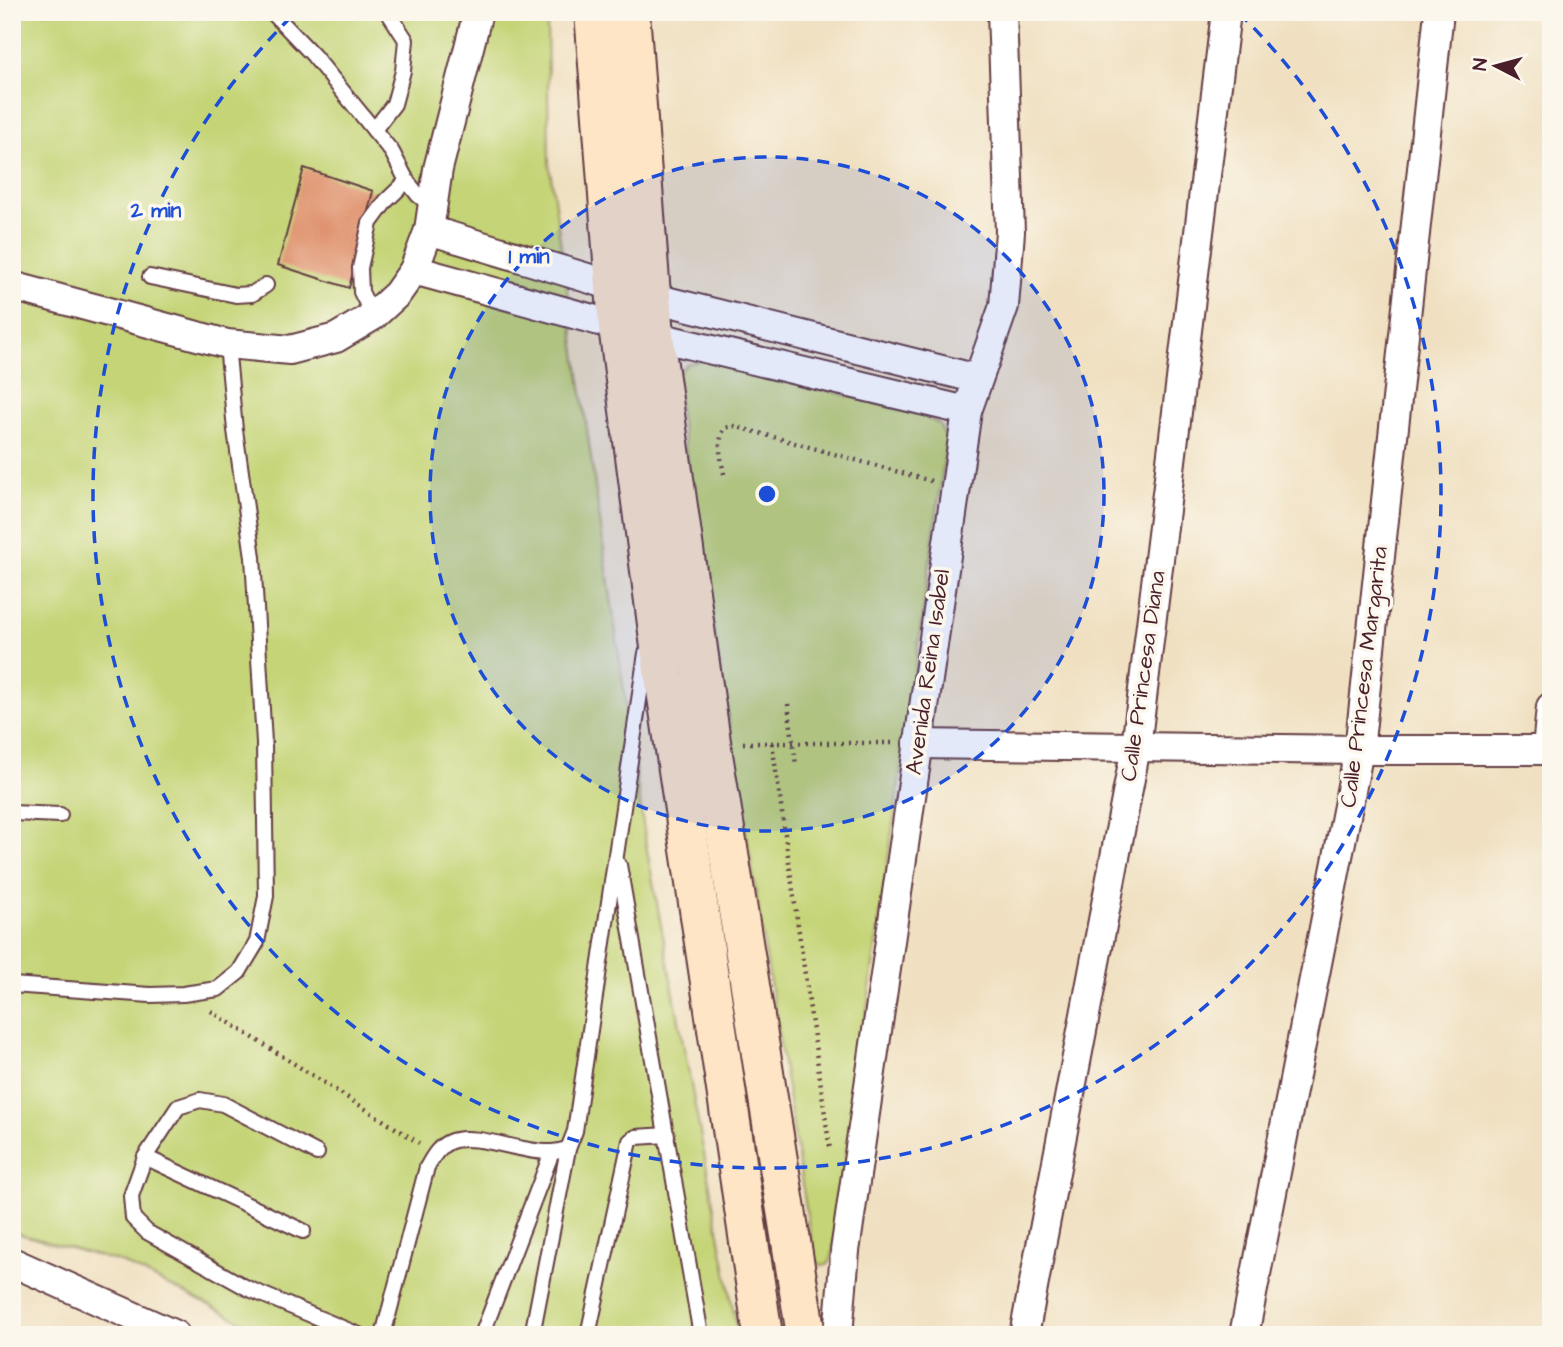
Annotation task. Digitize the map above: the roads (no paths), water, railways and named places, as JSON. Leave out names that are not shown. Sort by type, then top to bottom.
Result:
[{"type":"main road","points":[[594,12],[636,331],[653,590],[763,1335]]},
{"type":"main road","points":[[630,12],[632,292]]},
{"type":"main road","points":[[636,331],[711,742],[806,1335]]},
{"type":"street","points":[[12,286],[227,344],[290,350],[336,338],[373,316],[397,294],[414,270],[431,219],[441,156],[478,12]]},
{"type":"street","name":"Avenida Reina Isabel","points":[[838,1335],[845,1251],[967,411],[1004,306],[1010,232],[1002,12]]},
{"type":"street","name":"Calle Princesa Diana","points":[[1024,1335],[1136,747],[1226,12]]},
{"type":"street","name":"Calle Princesa Margarita","points":[[1244,1335],[1359,750],[1439,12]]},
{"type":"street","points":[[431,219],[632,292],[978,379]]},
{"type":"street","points":[[414,270],[636,331],[967,411]]},
{"type":"street","points":[[917,744],[1359,750],[1549,749],[1551,707]]},
{"type":"street","points":[[12,1262],[163,1332]]},
{"type":"lane","points":[[272,12],[313,55],[392,152],[431,219]]},
{"type":"lane","points":[[374,130],[394,104],[403,71],[406,40],[388,12]]},
{"type":"lane","points":[[373,316],[361,292],[360,268],[370,223],[386,201],[407,181]]},
{"type":"lane","points":[[150,277],[236,295],[252,294],[266,285]]},
{"type":"lane","points":[[12,985],[150,995],[218,989],[239,972],[257,942],[266,897],[264,743],[253,557],[235,430],[227,344]]},
{"type":"lane","points":[[532,1335],[568,1149],[575,1131],[645,663],[653,590]]},
{"type":"lane","points":[[12,813],[60,815]]},
{"type":"lane","points":[[617,853],[701,1335]]},
{"type":"lane","points":[[317,1153],[223,1104],[200,1100],[178,1107],[145,1157],[131,1196],[133,1218],[147,1231],[247,1288],[359,1335]]},
{"type":"lane","points":[[588,1335],[630,1141],[646,1135],[667,1135]]},
{"type":"lane","points":[[383,1335],[428,1167],[435,1153],[447,1143],[464,1138],[552,1152],[568,1149]]},
{"type":"lane","points":[[482,1335],[552,1152]]},
{"type":"lane","points":[[145,1157],[303,1231]]}]
